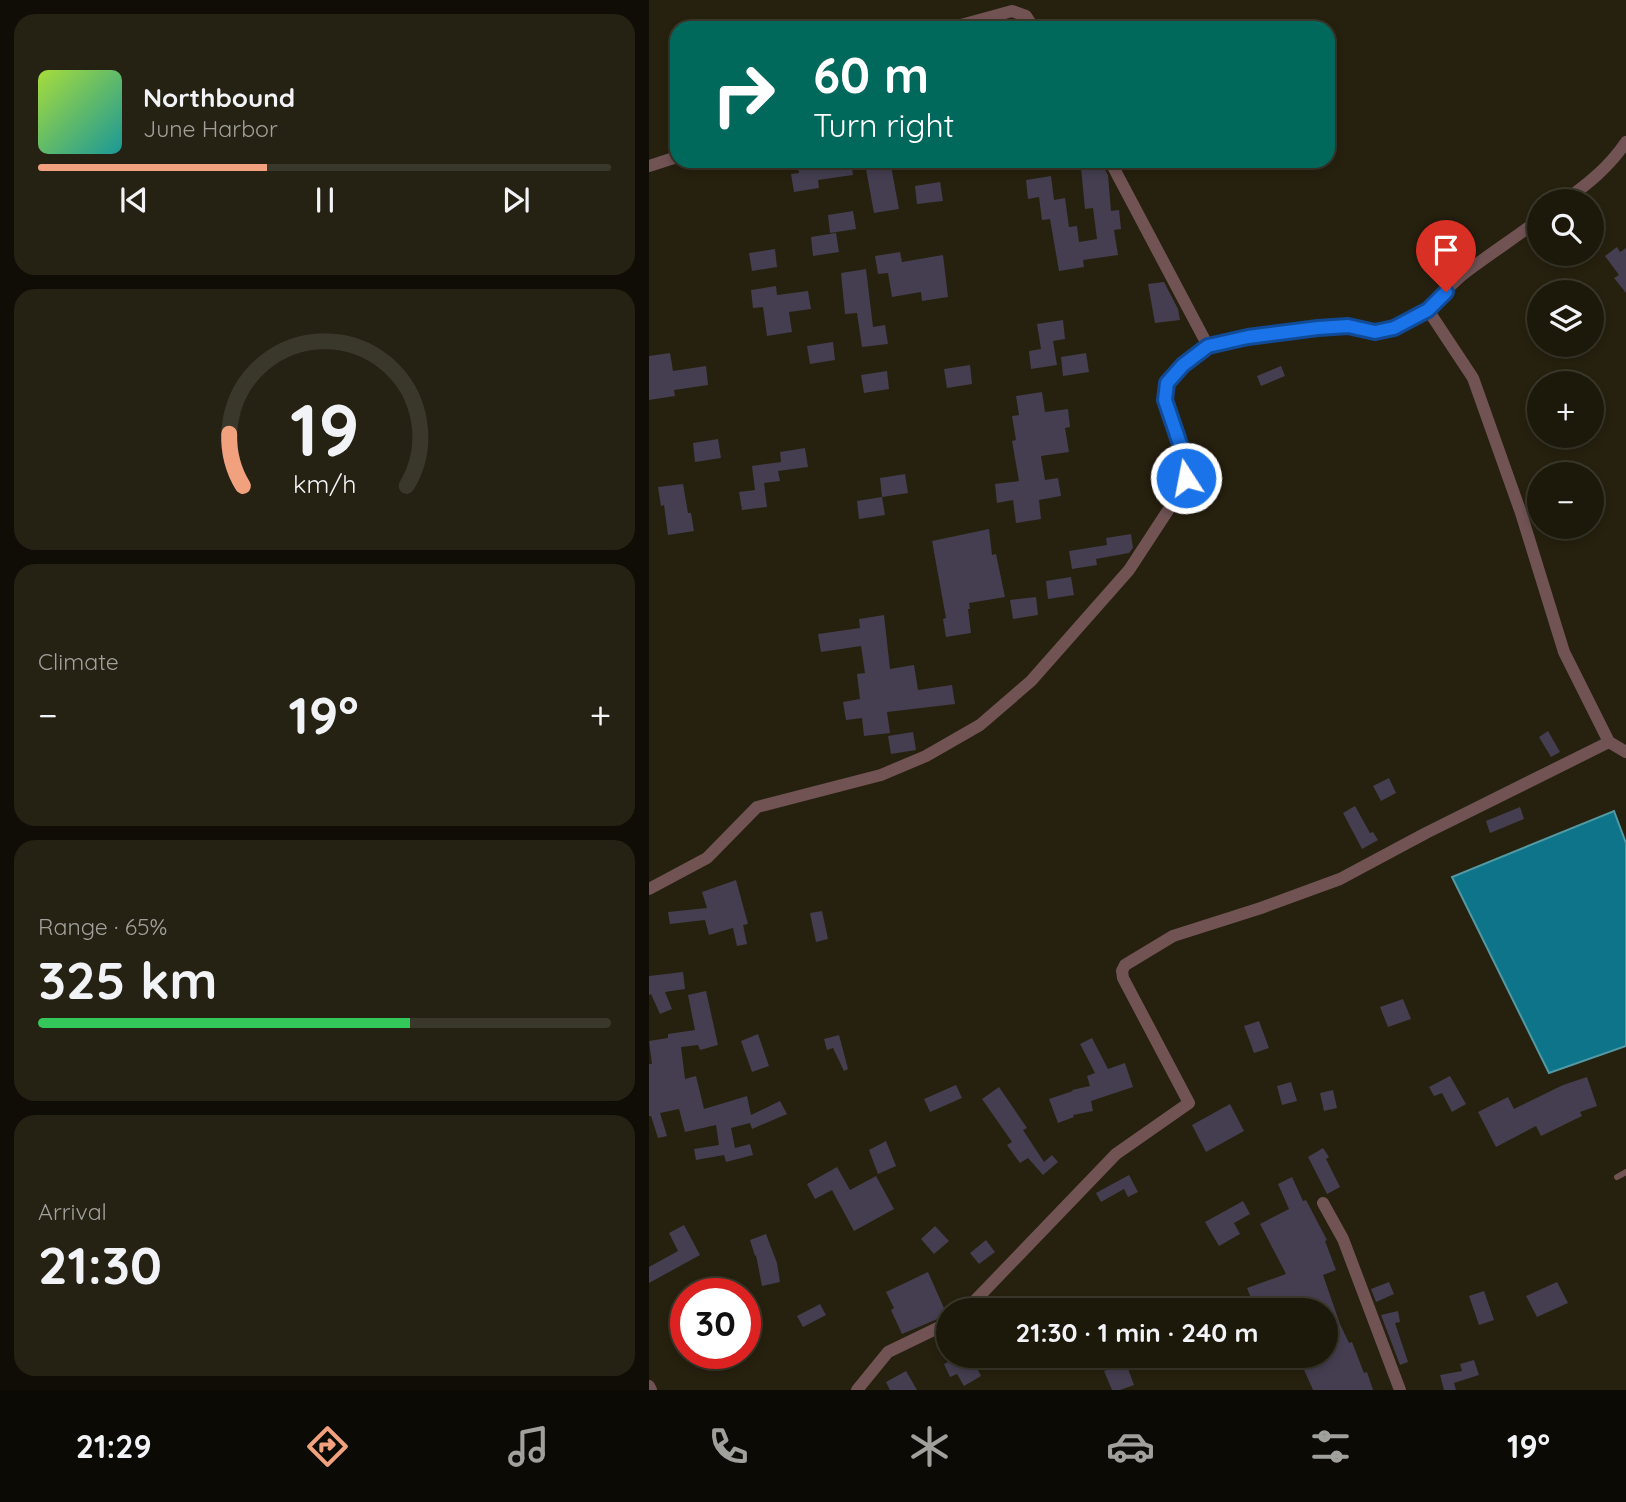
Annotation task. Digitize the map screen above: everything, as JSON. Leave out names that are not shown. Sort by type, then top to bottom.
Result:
[{"type":"street","points":[[976,21],[1012,11],[1026,16],[1029,21]]},
{"type":"street","points":[[1580,189],[1615,158],[1626,142]]},
{"type":"street","points":[[649,166],[670,159]]},
{"type":"street","points":[[1114,168],[1208,346]]},
{"type":"street","points":[[649,889],[707,858],[757,807],[881,775],[926,756],[980,725],[1031,681],[1129,570],[1183,489],[1186,478],[1183,453],[1165,400],[1167,383],[1183,365],[1208,346],[1248,337],[1348,326],[1375,332],[1394,328],[1428,310],[1463,274],[1527,228]]},
{"type":"street","points":[[1428,310],[1473,378],[1522,513],[1564,652],[1609,742],[1626,752]]},
{"type":"street","points":[[978,1298],[1116,1154],[1189,1103],[1123,978],[1125,965],[1173,936],[1340,879],[1609,742]]},
{"type":"street","points":[[1323,1203],[1343,1239],[1400,1390]]},
{"type":"street","points":[[857,1390],[888,1352],[936,1329]]},
{"type":"lane","points":[[1617,1177],[1626,1172]]},
{"type":"water","points":[[1614,811],[1626,843],[1626,1046],[1549,1073],[1452,877]]},
{"type":"building","points":[[798,168],[852,168],[853,175],[818,180],[819,188],[794,192],[791,174],[799,173]]},
{"type":"building","points":[[891,168],[899,209],[874,213],[866,169]]},
{"type":"building","points":[[1081,168],[1104,168],[1108,175],[1111,211],[1119,210],[1121,229],[1114,230],[1118,255],[1083,260],[1084,267],[1059,271],[1050,219],[1042,220],[1039,197],[1028,199],[1026,180],[1051,176],[1054,200],[1065,198],[1069,227],[1077,226],[1079,242],[1097,239],[1093,208],[1085,209]]},
{"type":"building","points":[[940,182],[943,201],[917,204],[915,186]]},
{"type":"building","points":[[853,211],[856,229],[830,233],[828,215]]},
{"type":"building","points":[[836,233],[839,252],[813,256],[811,237]]},
{"type":"building","points":[[1617,247],[1620,252],[1626,248],[1626,293],[1614,278],[1619,275],[1605,256]]},
{"type":"building","points":[[775,249],[777,267],[752,271],[749,253]]},
{"type":"building","points":[[900,252],[902,262],[943,255],[948,297],[922,301],[921,292],[892,297],[888,273],[878,274],[875,256]]},
{"type":"building","points":[[866,269],[873,327],[885,325],[888,344],[862,347],[857,313],[845,314],[841,273]]},
{"type":"building","points":[[1164,282],[1178,309],[1180,320],[1155,323],[1148,284]]},
{"type":"building","points":[[776,286],[777,295],[808,291],[811,309],[789,312],[792,332],[767,336],[763,307],[753,308],[751,290]]},
{"type":"building","points":[[1063,320],[1065,339],[1053,341],[1057,365],[1031,369],[1029,351],[1041,349],[1037,324]]},
{"type":"building","points":[[833,342],[835,360],[810,364],[807,346]]},
{"type":"building","points":[[670,353],[673,371],[706,366],[708,385],[674,390],[675,396],[649,400],[649,356]]},
{"type":"building","points":[[1086,353],[1089,372],[1063,376],[1061,357]]},
{"type":"building","points":[[970,365],[972,384],[947,388],[944,369]]},
{"type":"building","points":[[1281,366],[1285,376],[1261,386],[1257,376]]},
{"type":"building","points":[[887,371],[889,389],[864,393],[861,375]]},
{"type":"building","points":[[1042,392],[1045,412],[1068,409],[1070,427],[1065,428],[1069,452],[1041,456],[1045,480],[1058,478],[1061,496],[1039,500],[1041,519],[1016,523],[1013,500],[997,503],[995,484],[1019,481],[1012,441],[1016,440],[1012,416],[1019,415],[1016,396]]},
{"type":"building","points":[[718,439],[721,458],[695,462],[693,443]]},
{"type":"building","points":[[805,448],[808,467],[778,471],[780,481],[764,483],[767,507],[742,510],[739,492],[755,490],[752,466],[781,462],[780,452]]},
{"type":"building","points":[[1196,450],[1209,485],[1199,488],[1190,452]]},
{"type":"building","points":[[905,474],[908,493],[882,497],[880,478]]},
{"type":"building","points":[[683,484],[694,531],[668,535],[664,505],[661,506],[658,487]]},
{"type":"building","points":[[882,497],[885,515],[859,519],[857,501]]},
{"type":"building","points":[[989,529],[992,555],[996,554],[1005,597],[969,603],[971,633],[946,637],[943,619],[946,618],[932,541]]},
{"type":"building","points":[[1131,534],[1133,548],[1129,553],[1096,559],[1097,565],[1072,569],[1069,551],[1107,545],[1106,538]]},
{"type":"building","points":[[1071,577],[1074,595],[1048,599],[1046,581]]},
{"type":"building","points":[[1036,597],[1038,615],[1013,619],[1010,600]]},
{"type":"building","points":[[884,615],[890,669],[914,665],[918,690],[952,685],[955,704],[887,712],[890,733],[864,736],[862,718],[846,720],[843,702],[860,699],[857,674],[865,673],[861,646],[821,652],[818,634],[860,628],[859,619]]},
{"type":"building","points":[[1548,731],[1560,752],[1551,757],[1539,737]]},
{"type":"building","points":[[913,732],[916,750],[891,754],[888,736]]},
{"type":"building","points":[[1389,778],[1396,793],[1381,801],[1373,786]]},
{"type":"building","points":[[1355,806],[1370,833],[1373,832],[1378,840],[1362,849],[1343,813]]},
{"type":"building","points":[[1520,807],[1524,819],[1490,833],[1486,821]]},
{"type":"building","points":[[736,880],[748,924],[743,925],[747,944],[737,946],[733,928],[709,935],[705,920],[670,924],[668,912],[707,908],[702,892]]},
{"type":"building","points":[[822,911],[828,939],[816,942],[810,913]]},
{"type":"building","points":[[683,972],[685,989],[665,992],[672,1009],[660,1014],[651,994],[649,995],[649,976]]},
{"type":"building","points":[[706,991],[718,1045],[700,1050],[698,1045],[681,1047],[685,1079],[696,1076],[704,1109],[747,1096],[751,1115],[780,1101],[787,1114],[752,1129],[750,1123],[731,1128],[735,1148],[750,1144],[753,1155],[726,1162],[724,1155],[696,1160],[694,1149],[719,1145],[716,1125],[685,1132],[679,1109],[660,1113],[667,1136],[658,1138],[649,1116],[649,1064],[652,1064],[649,1041],[668,1038],[668,1034],[695,1030],[688,995]]},
{"type":"building","points":[[1403,999],[1411,1019],[1388,1027],[1380,1007]]},
{"type":"building","points":[[1259,1021],[1269,1048],[1254,1053],[1244,1026]]},
{"type":"building","points":[[758,1034],[769,1066],[752,1072],[741,1041]]},
{"type":"building","points":[[839,1035],[848,1069],[844,1071],[833,1048],[827,1050],[824,1039]]},
{"type":"building","points":[[1092,1038],[1108,1069],[1125,1063],[1133,1087],[1091,1101],[1093,1111],[1073,1115],[1074,1117],[1058,1123],[1049,1099],[1090,1086],[1087,1076],[1095,1073],[1080,1044]]},
{"type":"building","points":[[1450,1076],[1466,1104],[1452,1112],[1442,1093],[1434,1096],[1429,1087]]},
{"type":"building","points":[[1587,1077],[1597,1106],[1580,1112],[1582,1116],[1541,1136],[1536,1126],[1496,1147],[1478,1112],[1508,1097],[1514,1109],[1563,1085]]},
{"type":"building","points":[[1291,1082],[1297,1101],[1282,1105],[1277,1086]]},
{"type":"building","points":[[956,1085],[962,1098],[930,1112],[924,1099]]},
{"type":"building","points":[[999,1087],[1027,1128],[1023,1130],[1044,1162],[1052,1155],[1058,1162],[1043,1175],[1028,1158],[1020,1163],[1007,1145],[1012,1142],[982,1099]]},
{"type":"building","points":[[1333,1090],[1337,1108],[1324,1111],[1320,1093]]},
{"type":"building","points":[[1230,1104],[1244,1131],[1206,1152],[1192,1125]]},
{"type":"building","points":[[886,1141],[896,1166],[878,1174],[869,1150]]},
{"type":"building","points":[[1323,1148],[1340,1187],[1327,1194],[1308,1157]]},
{"type":"building","points":[[837,1167],[850,1190],[876,1176],[894,1209],[854,1231],[832,1190],[815,1199],[807,1184]]},
{"type":"building","points":[[1129,1175],[1138,1192],[1128,1197],[1124,1189],[1101,1202],[1096,1193]]},
{"type":"building","points":[[1292,1177],[1327,1240],[1325,1241],[1336,1270],[1323,1275],[1331,1298],[1251,1298],[1247,1288],[1286,1274],[1260,1224],[1289,1209],[1278,1184]]},
{"type":"building","points":[[1243,1201],[1250,1214],[1234,1223],[1240,1234],[1219,1246],[1205,1222]]},
{"type":"building","points":[[684,1225],[700,1255],[649,1283],[649,1267],[678,1251],[669,1233]]},
{"type":"building","points":[[935,1226],[949,1241],[934,1254],[921,1239]]},
{"type":"building","points":[[766,1234],[777,1263],[780,1282],[762,1286],[750,1240]]},
{"type":"building","points":[[986,1240],[995,1252],[979,1264],[970,1253]]},
{"type":"building","points":[[928,1272],[939,1298],[936,1298],[936,1320],[902,1334],[886,1292]]},
{"type":"building","points":[[1389,1282],[1394,1294],[1376,1302],[1371,1289]]},
{"type":"building","points":[[1557,1282],[1568,1303],[1537,1317],[1526,1296]]},
{"type":"building","points":[[1484,1291],[1494,1320],[1479,1325],[1469,1296]]},
{"type":"building","points":[[820,1304],[826,1315],[803,1327],[797,1316]]},
{"type":"building","points":[[1398,1311],[1400,1322],[1395,1323],[1408,1362],[1400,1365],[1381,1315]]},
{"type":"building","points":[[1338,1318],[1349,1343],[1352,1342],[1364,1373],[1367,1372],[1373,1390],[1313,1390],[1303,1368],[1338,1368]]},
{"type":"building","points":[[1474,1360],[1479,1375],[1454,1383],[1456,1390],[1444,1390],[1440,1375],[1462,1371],[1460,1364]]},
{"type":"building","points":[[946,1368],[977,1368],[981,1376],[964,1386],[957,1374],[950,1377]]},
{"type":"building","points":[[1128,1368],[1134,1385],[1112,1390],[1104,1371]]},
{"type":"building","points":[[906,1371],[917,1390],[890,1390],[886,1382]]},
{"type":"route","points":[[1186,478],[1183,453],[1165,400],[1167,383],[1183,365],[1208,346],[1248,337],[1318,328],[1348,326],[1375,332],[1394,328],[1428,310],[1446,292]]}]
